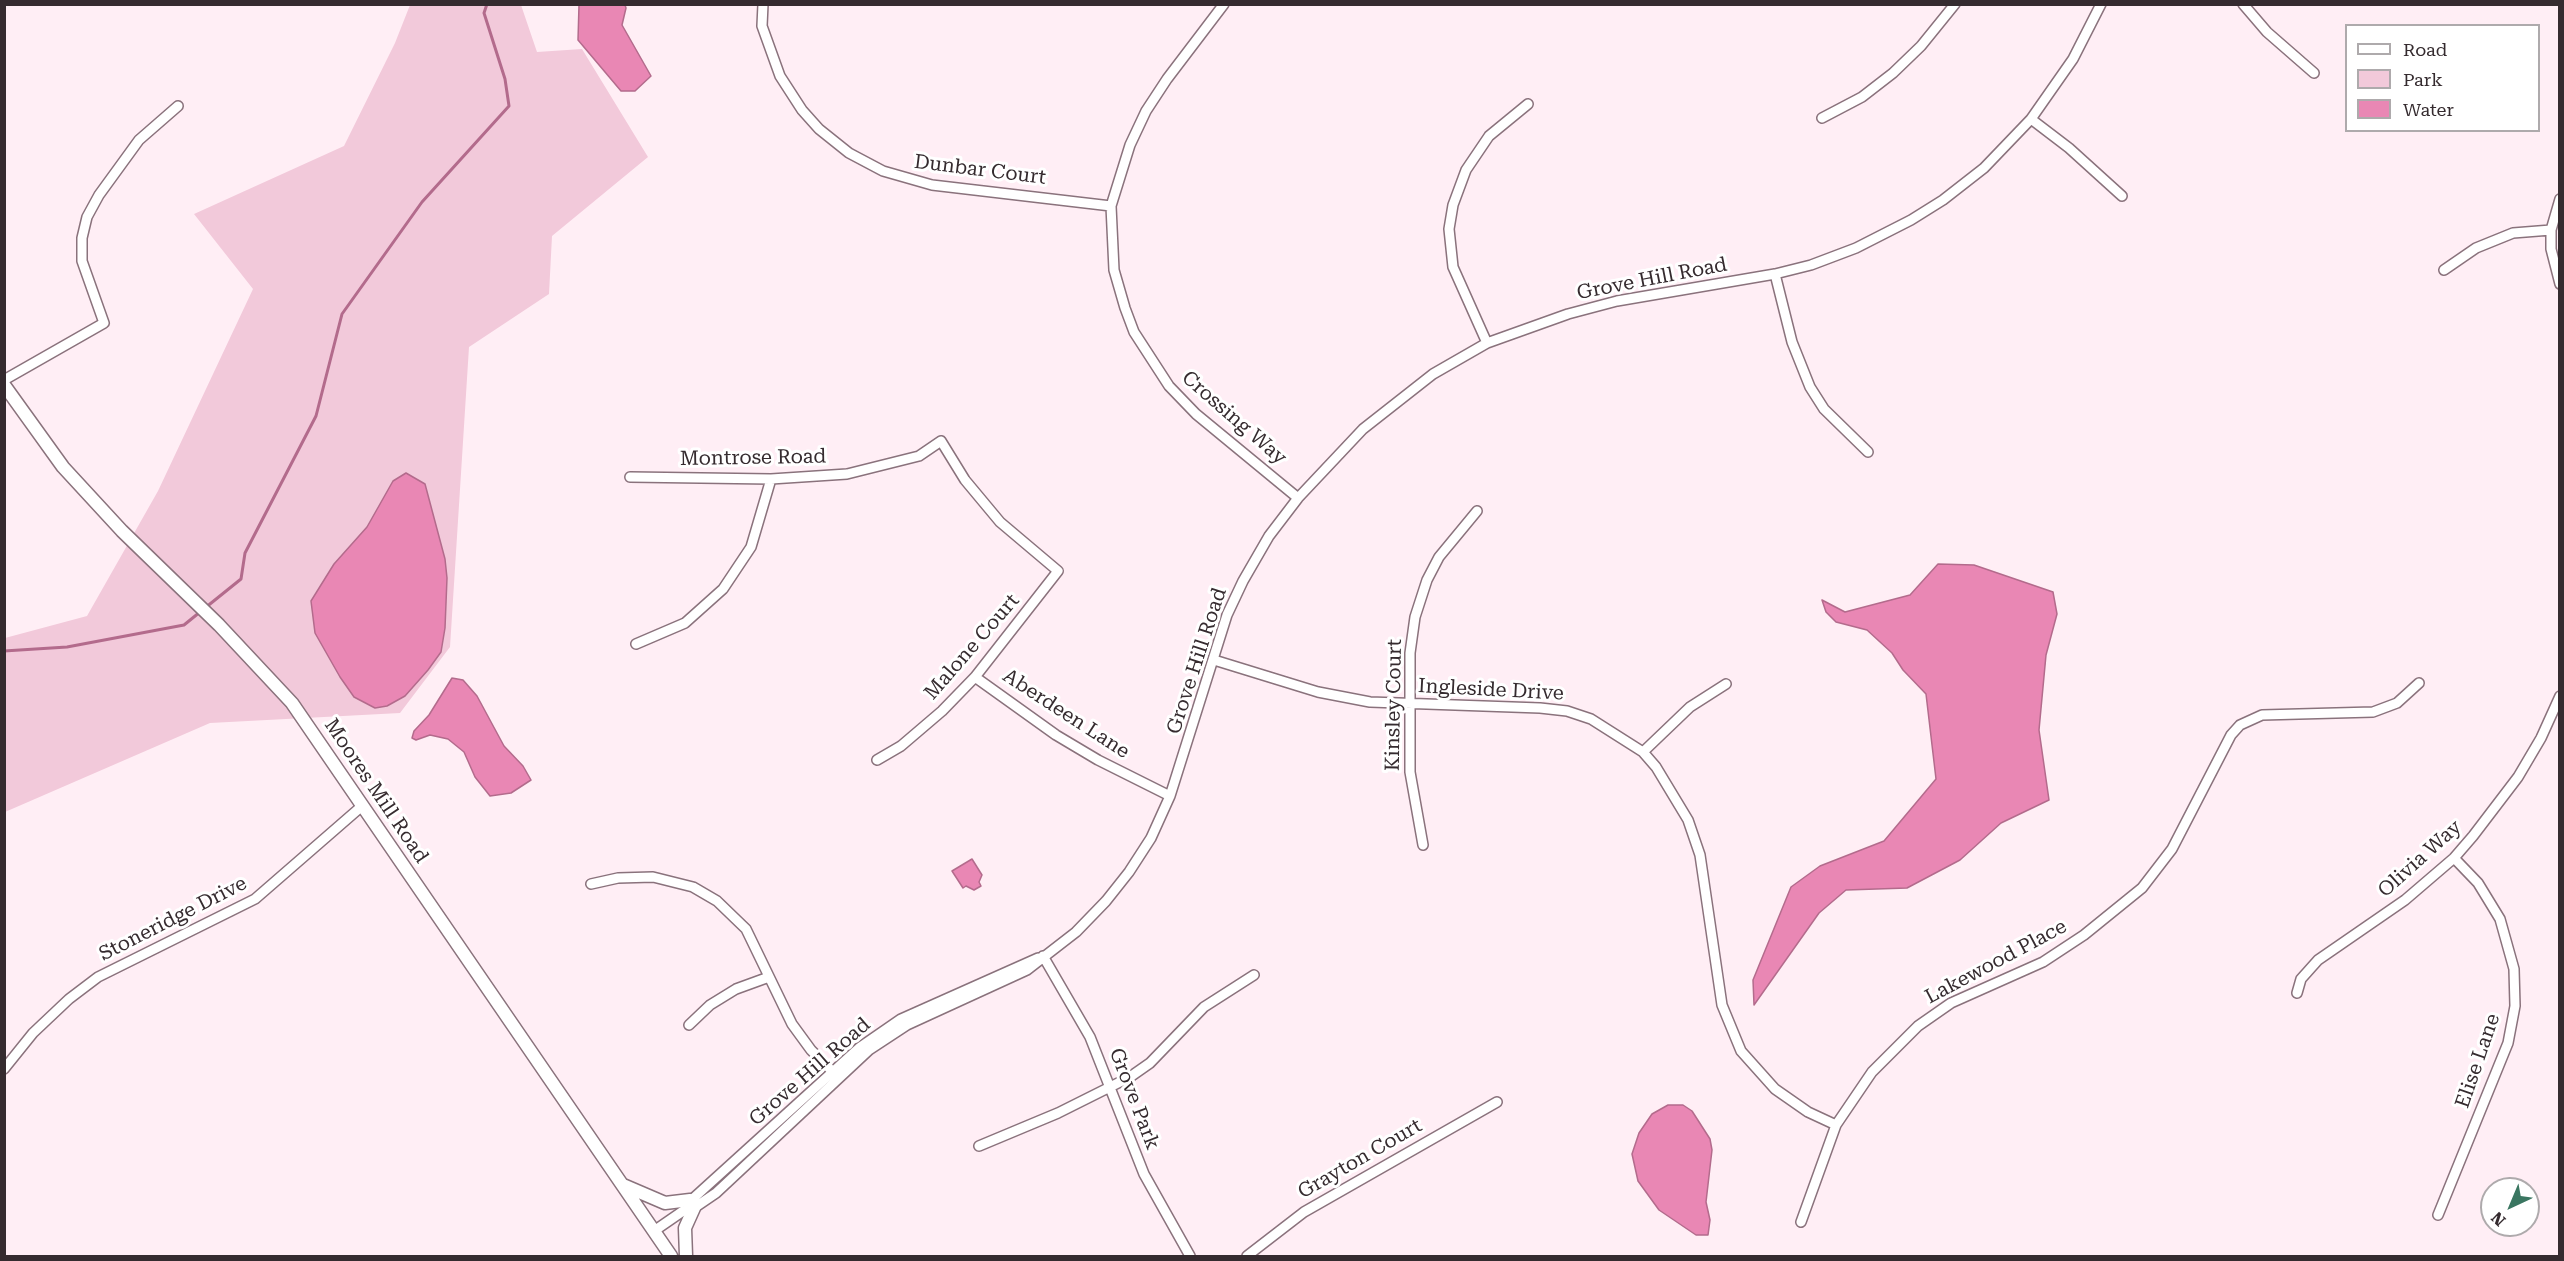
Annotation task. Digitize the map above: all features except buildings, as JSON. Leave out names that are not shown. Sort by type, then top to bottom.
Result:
[{"type":"street","name":"Dunbar Court","points":[[763,4],[762,26],[780,76],[802,110],[819,129],[849,153],[883,171],[932,185],[1111,206]]},
{"type":"street","name":"Crossing Way","points":[[1224,4],[1146,111],[1130,145],[1111,206],[1112,255],[1125,308],[1154,366],[1169,386],[1196,414],[1298,498]]},
{"type":"street","points":[[1822,118],[1862,97],[1893,73],[1921,46],[1955,4]]},
{"type":"street","name":"Grove Hill Road","points":[[654,1231],[689,1207],[836,1075],[869,1050],[902,1028],[1027,970],[1076,932],[1130,873],[1151,838],[1170,796],[1227,615],[1243,581],[1269,536],[1298,498],[1345,447],[1392,405],[1433,374],[1487,343],[1568,314],[1617,301],[1775,274],[1856,249],[1911,220],[1984,168],[2031,119],[2073,59],[2101,4]]},
{"type":"street","points":[[2243,4],[2267,32],[2314,73]]},
{"type":"street","points":[[1487,343],[1453,267],[1449,229],[1453,205],[1466,170],[1489,136],[1528,104]]},
{"type":"street","points":[[4,380],[104,323],[82,261],[82,238],[87,217],[99,195],[139,140],[178,106]]},
{"type":"street","points":[[2031,119],[2069,148],[2122,196]]},
{"type":"street","points":[[2559,199],[2551,230],[2551,249],[2559,284]]},
{"type":"street","points":[[2444,270],[2476,248],[2513,233],[2551,230]]},
{"type":"street","points":[[1775,274],[1792,342],[1810,387],[1824,409],[1868,452]]},
{"type":"street","name":"Moores Mill Road","points":[[4,385],[63,467],[122,531],[219,625],[292,703],[671,1257]]},
{"type":"street","name":"Montrose Road","points":[[630,477],[771,480],[847,474],[919,456],[941,441],[966,480],[1000,522],[1058,571]]},
{"type":"street","points":[[636,644],[685,623],[727,584],[751,547],[771,480]]},
{"type":"street","name":"Kinsley Court","points":[[1423,845],[1411,788],[1410,654],[1414,626],[1427,580],[1446,545],[1477,511]]},
{"type":"street","name":"Malone Court","points":[[877,760],[901,746],[942,711],[975,677],[1058,571]]},
{"type":"street","name":"Ingleside Drive","points":[[1214,660],[1318,692],[1370,702],[1567,711],[1591,719],[1642,752],[1676,798],[1700,855],[1722,1005],[1741,1051],[1774,1089],[1808,1112],[1836,1125]]},
{"type":"street","name":"Aberdeen Lane","points":[[975,677],[1081,750],[1170,796]]},
{"type":"street","name":"Lakewood Place","points":[[1801,1221],[1836,1125],[1872,1072],[1918,1026],[1951,1003],[2043,962],[2085,935],[2142,888],[2172,849],[2231,735],[2240,725],[2262,715],[2373,712],[2397,703],[2419,683]]},
{"type":"street","points":[[1642,752],[1690,707],[1726,684]]},
{"type":"street","name":"Olivia Way","points":[[2297,993],[2301,979],[2318,960],[2405,900],[2454,858],[2518,777],[2541,738],[2559,696]]},
{"type":"street","name":"Stoneridge Drive","points":[[4,1068],[33,1033],[69,999],[98,977],[255,899],[362,806]]},
{"type":"street","name":"Elise Lane","points":[[2438,1215],[2508,1043],[2515,1006],[2514,969],[2500,919],[2478,883],[2454,858]]},
{"type":"street","points":[[591,884],[618,878],[653,877],[679,882],[706,894],[728,909],[746,929],[792,1024],[811,1050],[836,1075]]},
{"type":"street","name":"Grove Park","points":[[1043,956],[1090,1037],[1144,1174],[1190,1257]]},
{"type":"street","points":[[980,1146],[1111,1089],[1150,1062],[1209,1002],[1254,975]]},
{"type":"street","points":[[689,1025],[710,1005],[736,989],[769,977]]},
{"type":"street","name":"Grayton Court","points":[[1247,1257],[1304,1212],[1497,1102]]},
{"type":"street","points":[[622,1185],[665,1203],[689,1207],[685,1228],[686,1257]]},
{"type":"green space","points":[[410,5],[521,5],[537,52],[582,49],[648,157],[552,236],[549,294],[469,347],[450,647],[400,713],[210,723],[5,812],[5,638],[87,616],[158,491],[253,289],[194,214],[344,146],[395,43]]},
{"type":"water","points":[[579,5],[625,5],[622,25],[651,76],[635,91],[621,91],[578,40]]},
{"type":"water","points":[[406,473],[425,484],[445,559],[447,578],[445,628],[441,652],[428,670],[405,696],[387,706],[375,708],[354,697],[340,677],[315,633],[311,601],[334,564],[367,527],[393,481]]},
{"type":"water","points":[[1938,564],[1974,565],[2053,592],[2057,614],[2046,655],[2039,730],[2049,800],[2001,823],[1960,860],[1907,888],[1846,890],[1819,913],[1754,1005],[1753,980],[1791,887],[1820,866],[1884,841],[1936,779],[1926,694],[1903,670],[1892,653],[1867,630],[1836,622],[1826,612],[1822,600],[1845,612],[1910,595]]},
{"type":"water","points":[[452,678],[463,680],[477,696],[504,746],[523,766],[531,780],[511,793],[490,796],[475,777],[464,752],[448,739],[430,735],[416,740],[412,738],[414,731],[429,715]]},
{"type":"water","points":[[972,859],[982,875],[979,882],[981,886],[974,890],[966,886],[963,888],[952,871]]},
{"type":"water","points":[[1668,1105],[1683,1105],[1692,1111],[1710,1139],[1712,1150],[1706,1202],[1710,1220],[1708,1235],[1696,1235],[1659,1210],[1638,1181],[1632,1154],[1639,1133],[1652,1114]]},
{"type":"waterway","points":[[205,608],[241,579],[245,553],[316,416],[342,314],[422,202],[509,106],[505,79],[484,13],[487,4]]},
{"type":"waterway","points":[[4,651],[67,647],[184,625],[200,612]]}]
